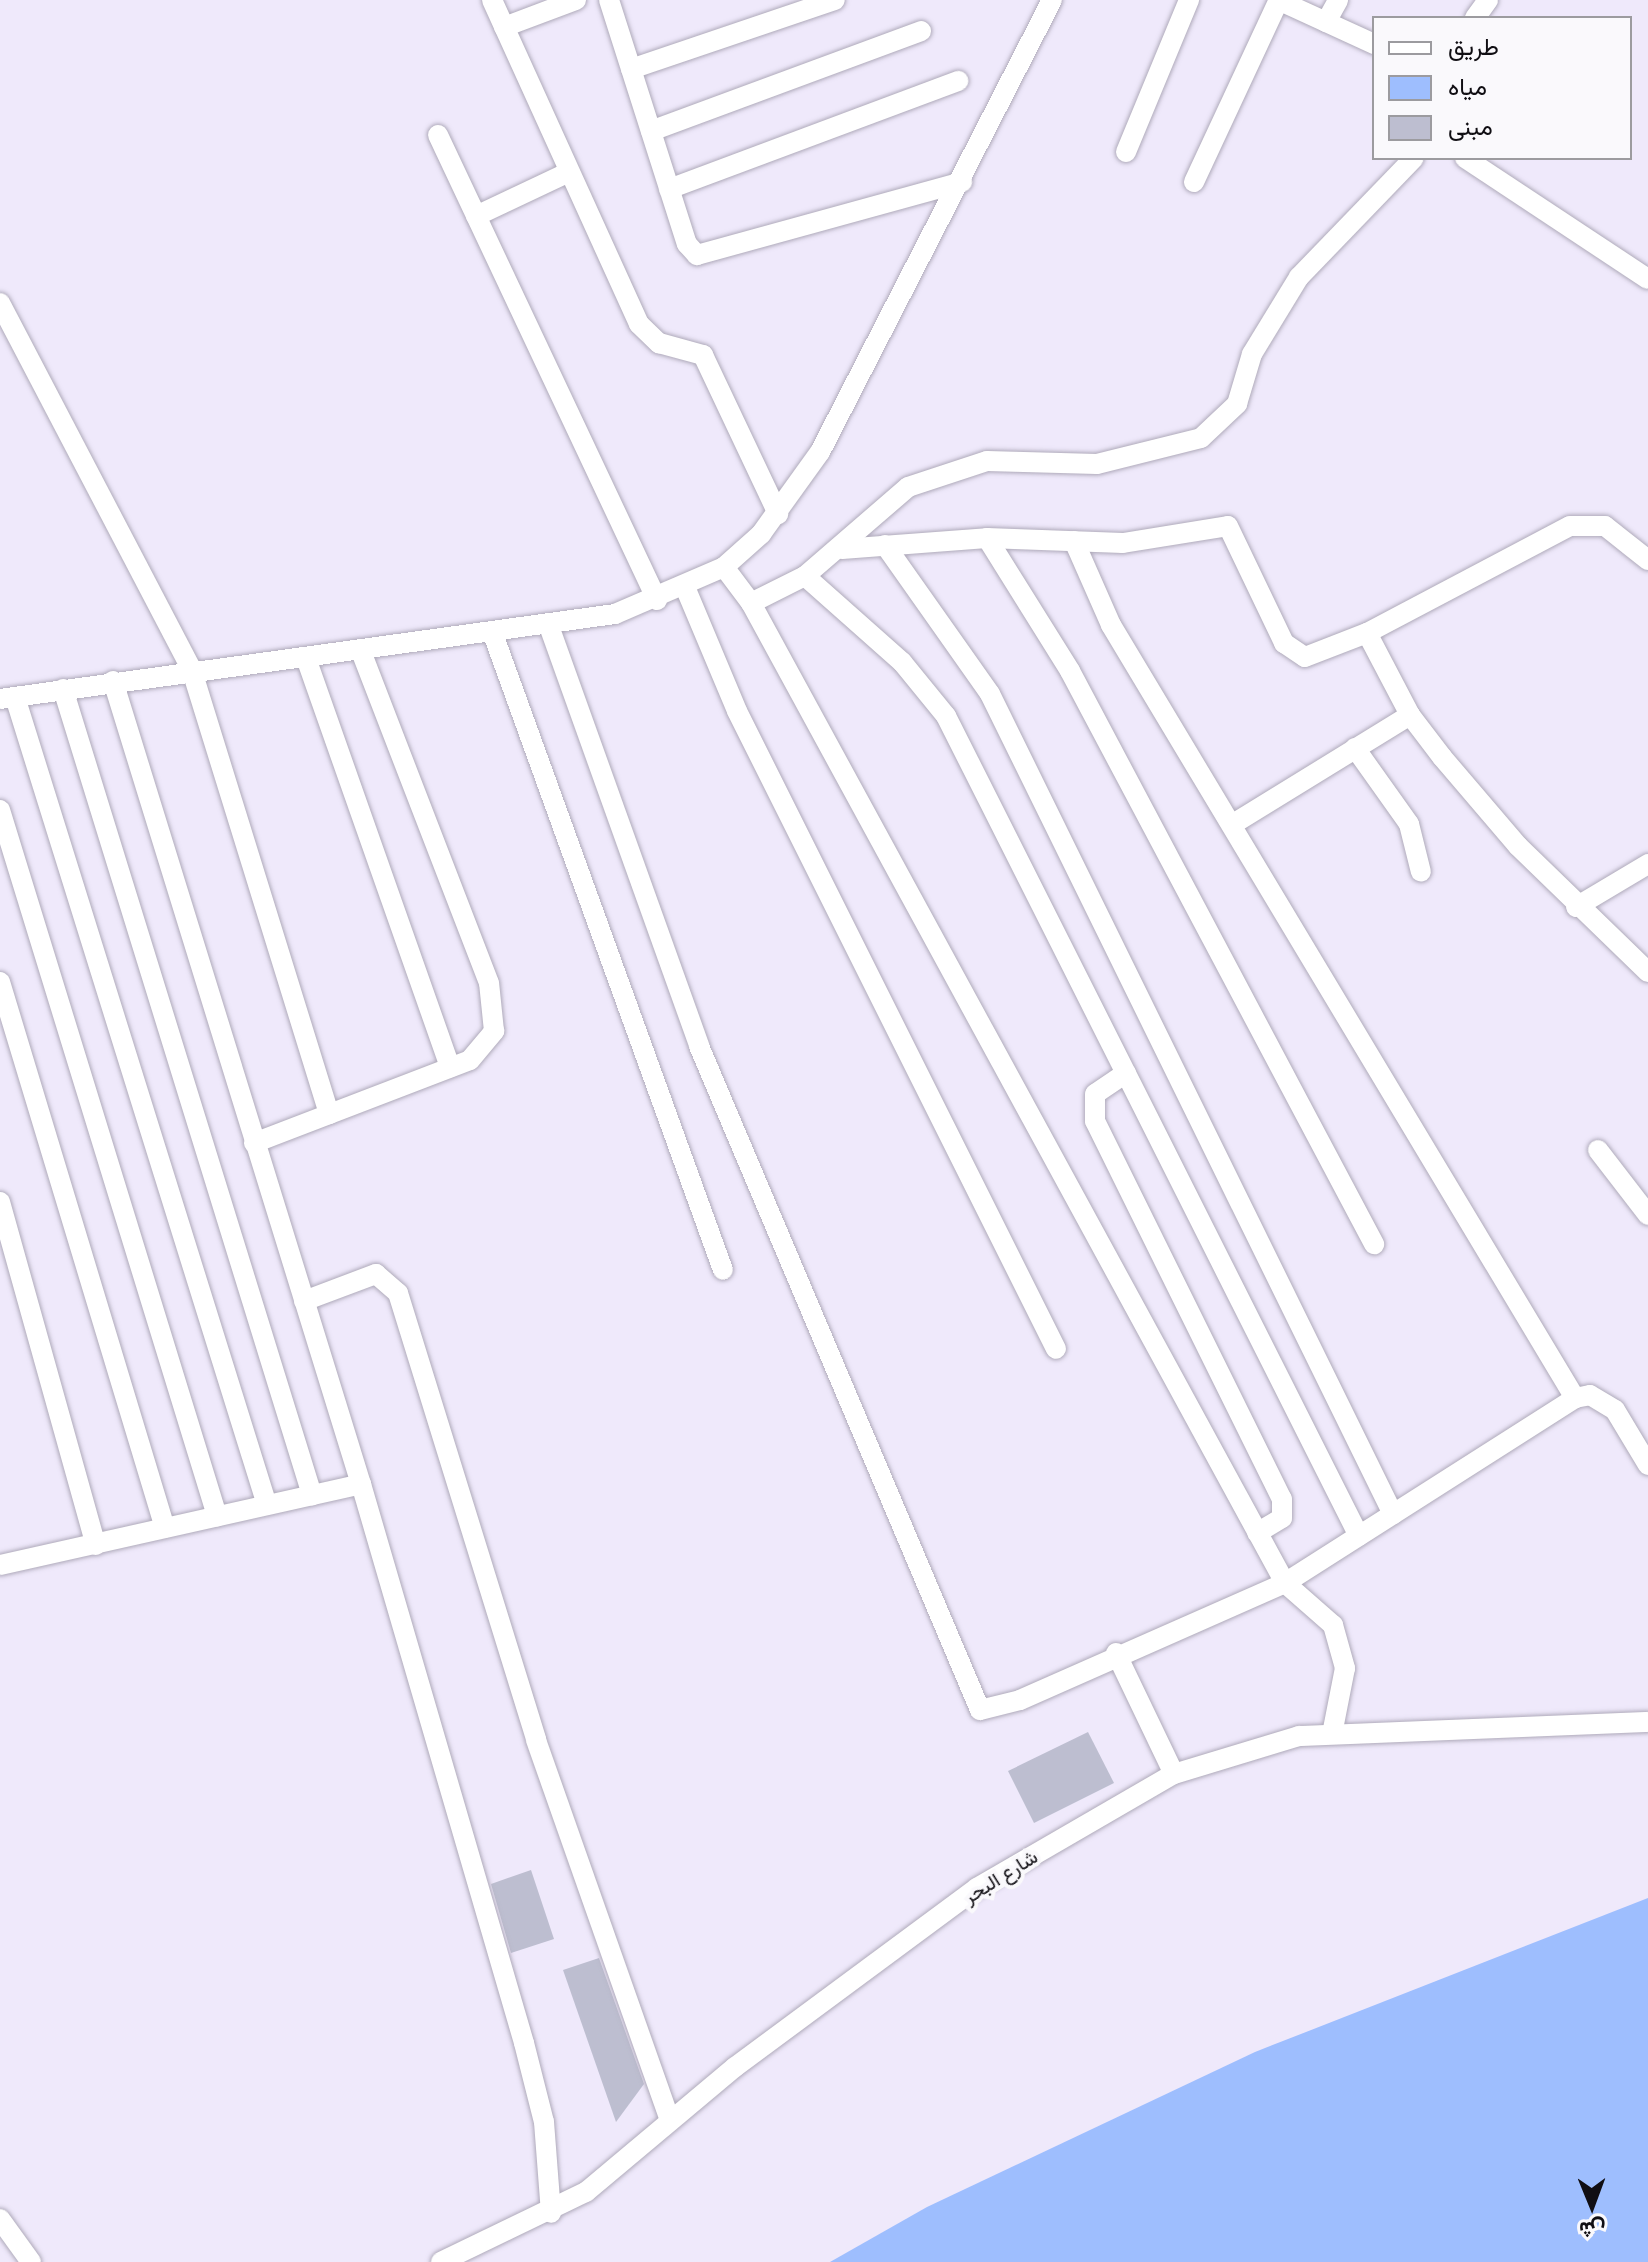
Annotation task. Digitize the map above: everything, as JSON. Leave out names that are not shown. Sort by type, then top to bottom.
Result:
[{"type":"street","points":[[492,0],[639,324],[659,343],[703,355],[778,514]]},
{"type":"street","points":[[504,27],[576,0]]},
{"type":"street","points":[[609,0],[687,244],[704,255],[962,182]]},
{"type":"street","points":[[631,69],[835,0]]},
{"type":"street","points":[[267,1505],[8,698],[113,681],[549,626],[657,600],[724,567],[778,514],[820,452],[962,182],[1052,0]]},
{"type":"street","points":[[1126,152],[1189,0]]},
{"type":"street","points":[[1194,182],[1279,0],[1372,43]]},
{"type":"street","points":[[1326,22],[1338,0]]},
{"type":"street","points":[[651,131],[921,31]]},
{"type":"street","points":[[669,189],[958,81]]},
{"type":"street","points":[[438,135],[657,600]]},
{"type":"street","points":[[751,603],[805,576],[842,549],[908,487],[963,468],[1013,460],[1097,464],[1201,438],[1237,404],[1252,354],[1299,277],[1412,160]]},
{"type":"street","points":[[1468,160],[1648,279]]},
{"type":"street","points":[[476,216],[569,172]]},
{"type":"street","points":[[0,303],[192,671],[329,1114]]},
{"type":"street","points":[[842,549],[987,538],[1123,543],[1228,526],[1294,654],[1318,656],[1570,526],[1605,526],[1648,560]]},
{"type":"street","points":[[987,538],[1070,671],[1374,1244]]},
{"type":"street","points":[[1074,541],[1111,625],[1575,1398]]},
{"type":"street","points":[[885,545],[990,694],[1393,1514]]},
{"type":"street","points":[[724,567],[751,603],[1285,1583],[1333,1625],[1342,1646],[1344,1687],[1332,1734]]},
{"type":"street","points":[[805,576],[902,662],[946,716],[1359,1536]]},
{"type":"street","points":[[685,587],[737,711],[1056,1349]]},
{"type":"street","points":[[549,626],[699,1046],[972,1701],[987,1712],[1001,1708],[1116,1653],[1285,1583],[1575,1398],[1590,1395],[1615,1410],[1648,1465]]},
{"type":"street","points":[[1367,633],[1410,715],[1576,907],[1648,972]]},
{"type":"street","points":[[493,634],[723,1270]]},
{"type":"street","points":[[254,1143],[450,1067],[490,1039],[489,983],[361,651]]},
{"type":"street","points":[[306,658],[450,1067]]},
{"type":"street","points":[[113,681],[361,1484],[541,2106],[551,2213]]},
{"type":"street","points":[[63,689],[312,1495]]},
{"type":"street","points":[[1233,824],[1410,715]]},
{"type":"street","points":[[1355,748],[1409,824],[1421,872]]},
{"type":"street","points":[[0,810],[217,1516]]},
{"type":"street","points":[[1576,907],[1648,864]]},
{"type":"street","points":[[0,982],[165,1528]]},
{"type":"street","points":[[1126,1073],[1095,1094],[1095,1121],[1282,1499],[1282,1518],[1257,1533]]},
{"type":"street","points":[[1598,1150],[1648,1215]]},
{"type":"street","points":[[0,1202],[96,1545]]},
{"type":"street","points":[[304,1301],[376,1274],[398,1293],[536,1740],[670,2120]]},
{"type":"street","points":[[0,1565],[361,1484]]},
{"type":"street","points":[[1116,1653],[1174,1774]]},
{"type":"street","name":"شارع البحر","points":[[441,2262],[551,2213],[977,1888],[1174,1774],[1262,1741],[1332,1734],[1648,1722]]},
{"type":"street","points":[[0,2219],[31,2262]]},
{"type":"water","points":[[1648,1898],[1648,2262],[830,2262],[927,2207],[1255,2052]]},
{"type":"building","points":[[1088,1732],[1114,1783],[1034,1823],[1008,1771]]},
{"type":"building","points":[[531,1870],[554,1939],[511,1953],[491,1884]]},
{"type":"building","points":[[599,1958],[644,2084],[616,2122],[563,1970]]}]
